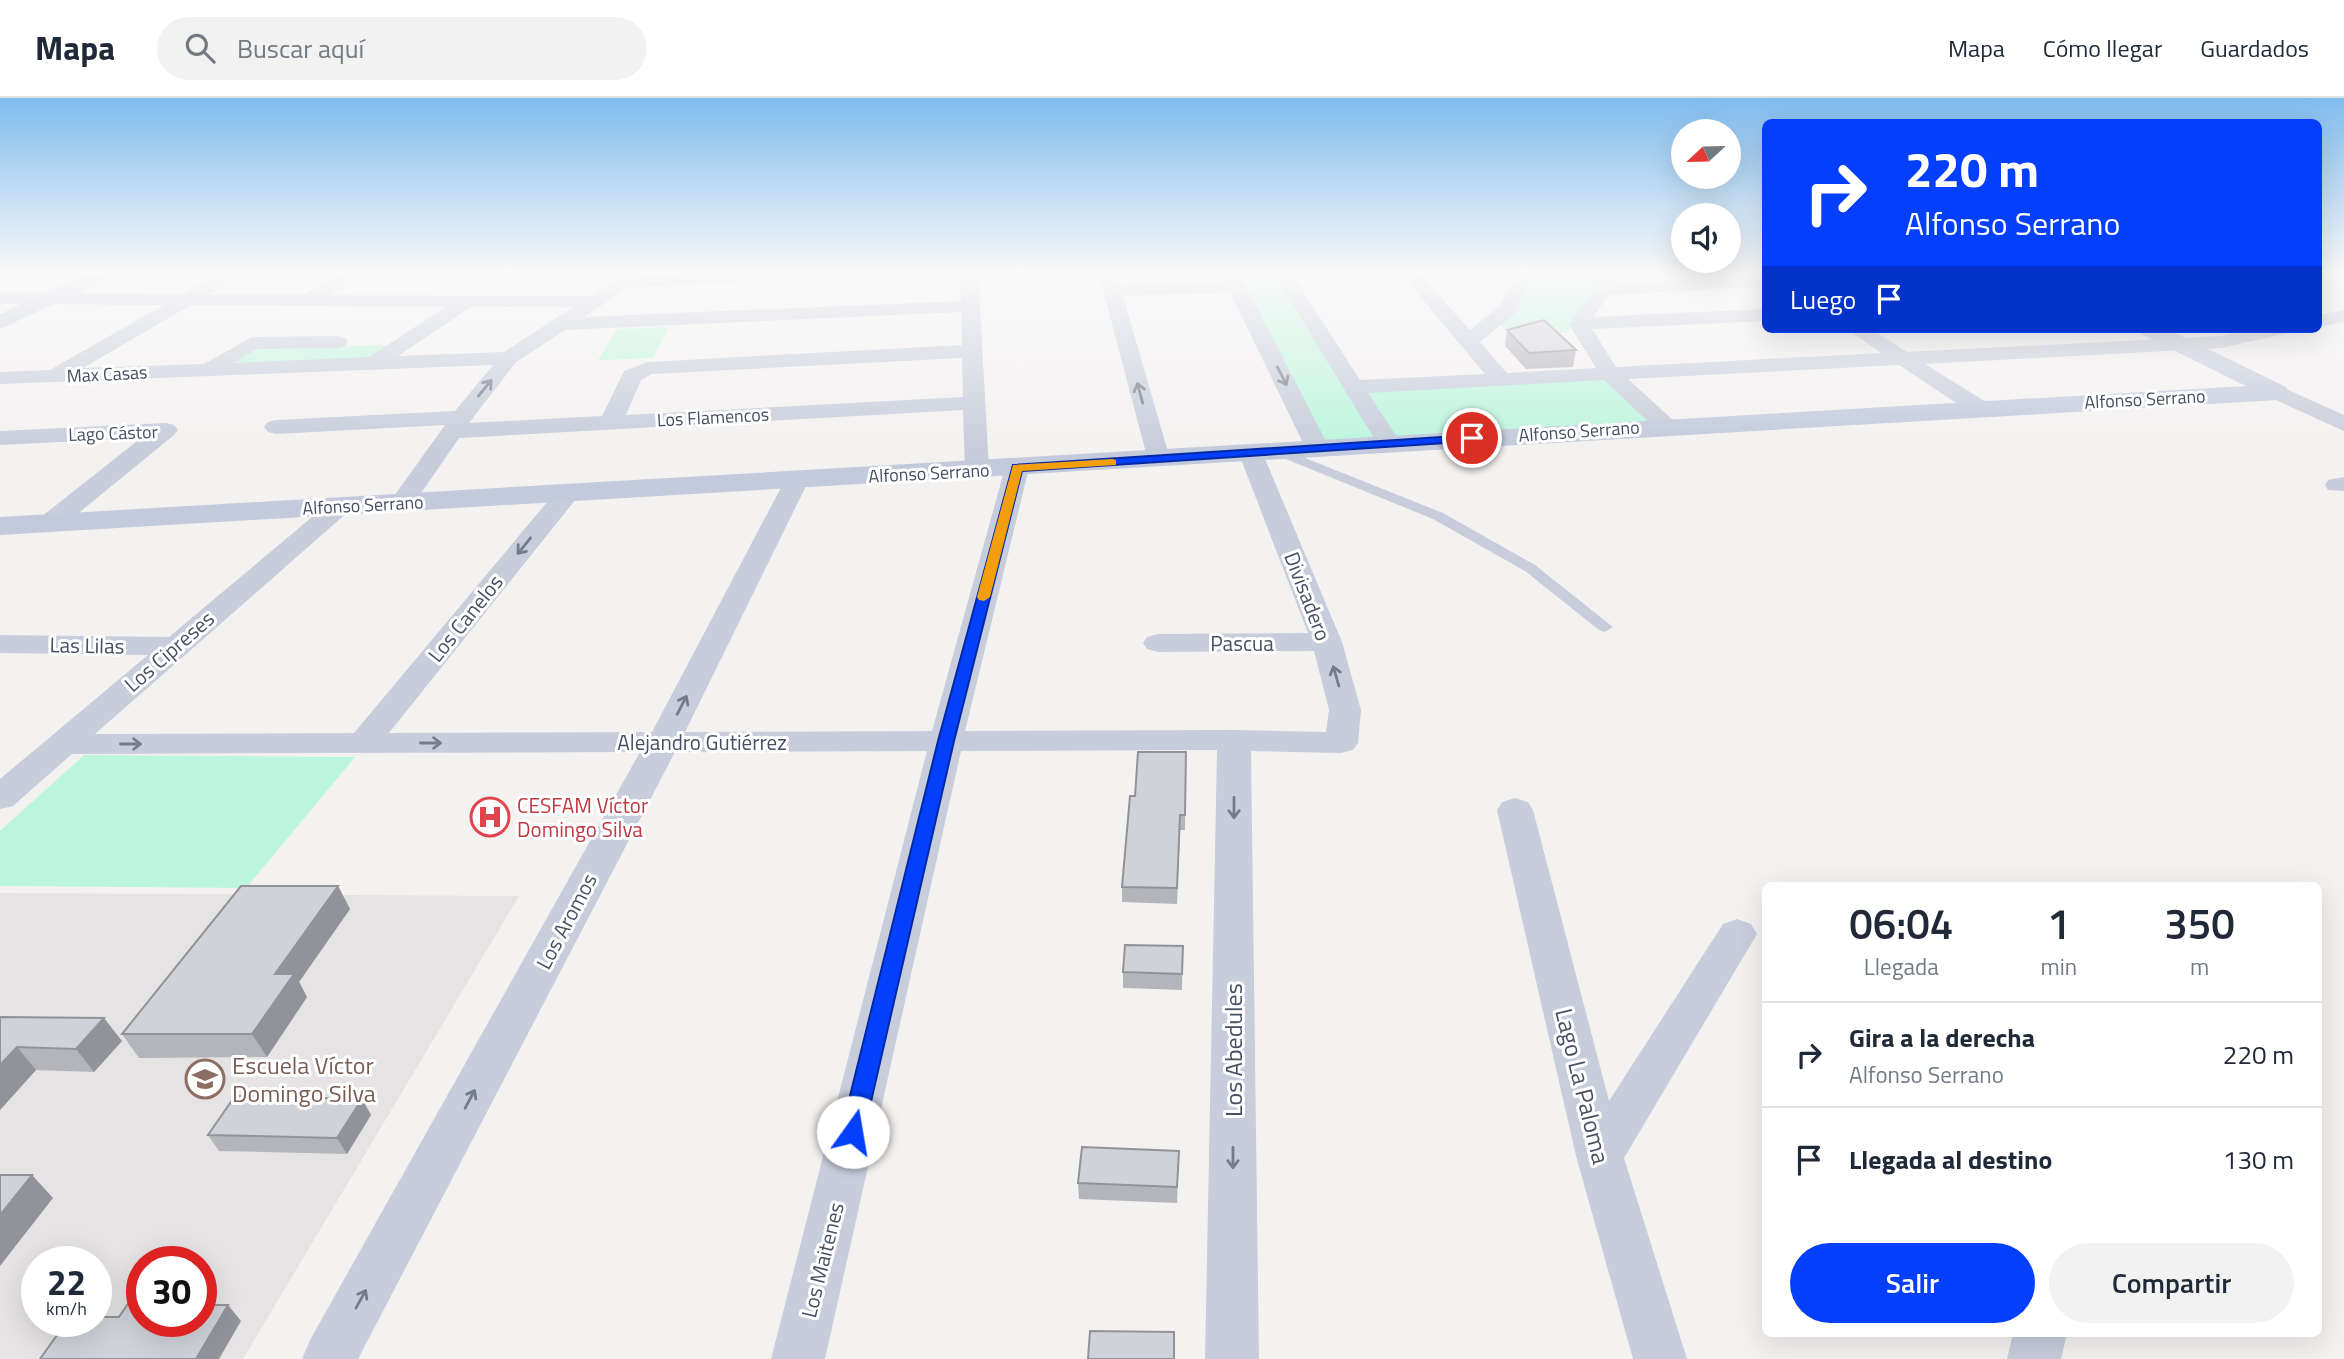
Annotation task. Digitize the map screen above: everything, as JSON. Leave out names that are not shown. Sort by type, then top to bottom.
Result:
[{"type":"street","points":[[53,377],[132,330]]},
{"type":"street","points":[[374,363],[425,330]]},
{"type":"street","points":[[402,503],[457,424],[509,358],[552,330]]},
{"type":"street","points":[[972,330],[977,470]]},
{"type":"street","points":[[1123,330],[1158,459]]},
{"type":"street","points":[[1259,330],[1318,449]]},
{"type":"street","points":[[1318,330],[1389,443]]},
{"type":"street","points":[[1457,330],[1501,379]]},
{"type":"street","points":[[1467,342],[1482,330]]},
{"type":"street","points":[[1583,330],[1610,374],[1666,426]]},
{"type":"street","points":[[1863,333],[1978,407]]},
{"type":"street","points":[[2157,333],[2344,424]]},
{"type":"street","points":[[1354,387],[2221,342],[2263,333]]},
{"type":"street","points":[[207,369],[252,343],[409,341]]},
{"type":"street","points":[[611,422],[632,376],[648,368],[972,351]]},
{"type":"street","name":"Max Casas","points":[[0,378],[509,358]]},
{"type":"street","name":"Alfonso Serrano","points":[[0,526],[1251,454],[1978,407],[2277,392]]},
{"type":"street","name":"Los Flamencos","points":[[276,427],[611,422],[974,403]]},
{"type":"street","name":"Lago Cástor","points":[[0,438],[166,430],[50,523]]},
{"type":"street","name":"Divisadero","points":[[1251,454],[1327,642],[1345,710],[1341,743]]},
{"type":"street","name":"Los Maitenes","points":[[797,1359],[946,741],[1017,468]]},
{"type":"street","name":"Los Aromos","points":[[328,1359],[663,742],[797,480]]},
{"type":"street","name":"Los Canelos","points":[[363,743],[567,494]]},
{"type":"street","name":"Los Cipreses","points":[[0,798],[340,506]]},
{"type":"street","name":"Pascua","points":[[1158,643],[1327,642]]},
{"type":"street","name":"Las Lilas","points":[[0,644],[174,646]]},
{"type":"street","name":"Alejandro Gutiérrez","points":[[63,744],[1234,740],[1341,743]]},
{"type":"street","name":"Los Abedules","points":[[1232,1359],[1234,740]]},
{"type":"street","name":"Lago La Paloma","points":[[1515,810],[1600,1156],[1660,1359]]},
{"type":"street","points":[[1600,1156],[1737,934]]},
{"type":"street","points":[[2034,1359],[2039,1337]]},
{"type":"lane","points":[[1280,452],[1438,516],[1530,568],[1605,627]]},
{"type":"shaded area","name":"Escuela Víctor Domingo Silva","points":[[0,893],[519,896],[243,1359],[0,1359]]},
{"type":"green space","points":[[616,330],[668,330],[653,358],[598,360]]},
{"type":"green space","points":[[1266,330],[1310,330],[1375,440],[1327,444]]},
{"type":"green space","points":[[1505,330],[1570,330],[1568,332],[1513,338]]},
{"type":"green space","points":[[395,345],[369,360],[226,365],[260,346]]},
{"type":"green space","points":[[1605,377],[1650,422],[1398,439],[1365,389]]},
{"type":"green space","points":[[84,755],[355,757],[246,888],[0,886],[0,831]]},
{"type":"building","points":[[1507,330],[1555,330],[1576,350],[1529,353]]},
{"type":"building","points":[[1138,752],[1186,752],[1185,815],[1180,815],[1177,888],[1122,887],[1130,796],[1135,796]]},
{"type":"building","points":[[241,886],[338,886],[275,974],[294,974],[252,1034],[122,1034]]},
{"type":"building","points":[[1125,945],[1183,946],[1182,974],[1123,972]]},
{"type":"building","points":[[0,1017],[104,1018],[76,1049],[17,1047],[0,1065]]},
{"type":"building","points":[[235,1096],[362,1099],[337,1138],[208,1135]]},
{"type":"building","points":[[1082,1147],[1179,1151],[1177,1187],[1078,1183]]},
{"type":"building","points":[[0,1175],[32,1175],[0,1215]]},
{"type":"building","points":[[217,1305],[228,1305],[217,1324]]},
{"type":"building","points":[[126,1307],[126,1337],[209,1337],[196,1359],[40,1359],[56,1337],[112,1337],[112,1317],[119,1317]]},
{"type":"building","points":[[1090,1331],[1174,1332],[1174,1359],[1088,1359]]},
{"type":"slow traffic","points":[[984,597],[1017,468],[1112,462]]},
{"type":"place","name":"CESFAM Víctor Domingo Silva","points":[[490,817]]},
{"type":"place","name":"Escuela Víctor Domingo Silva","points":[[205,1079]]},
{"type":"route","points":[[853,1132],[946,741],[1017,468],[1472,438]]}]
